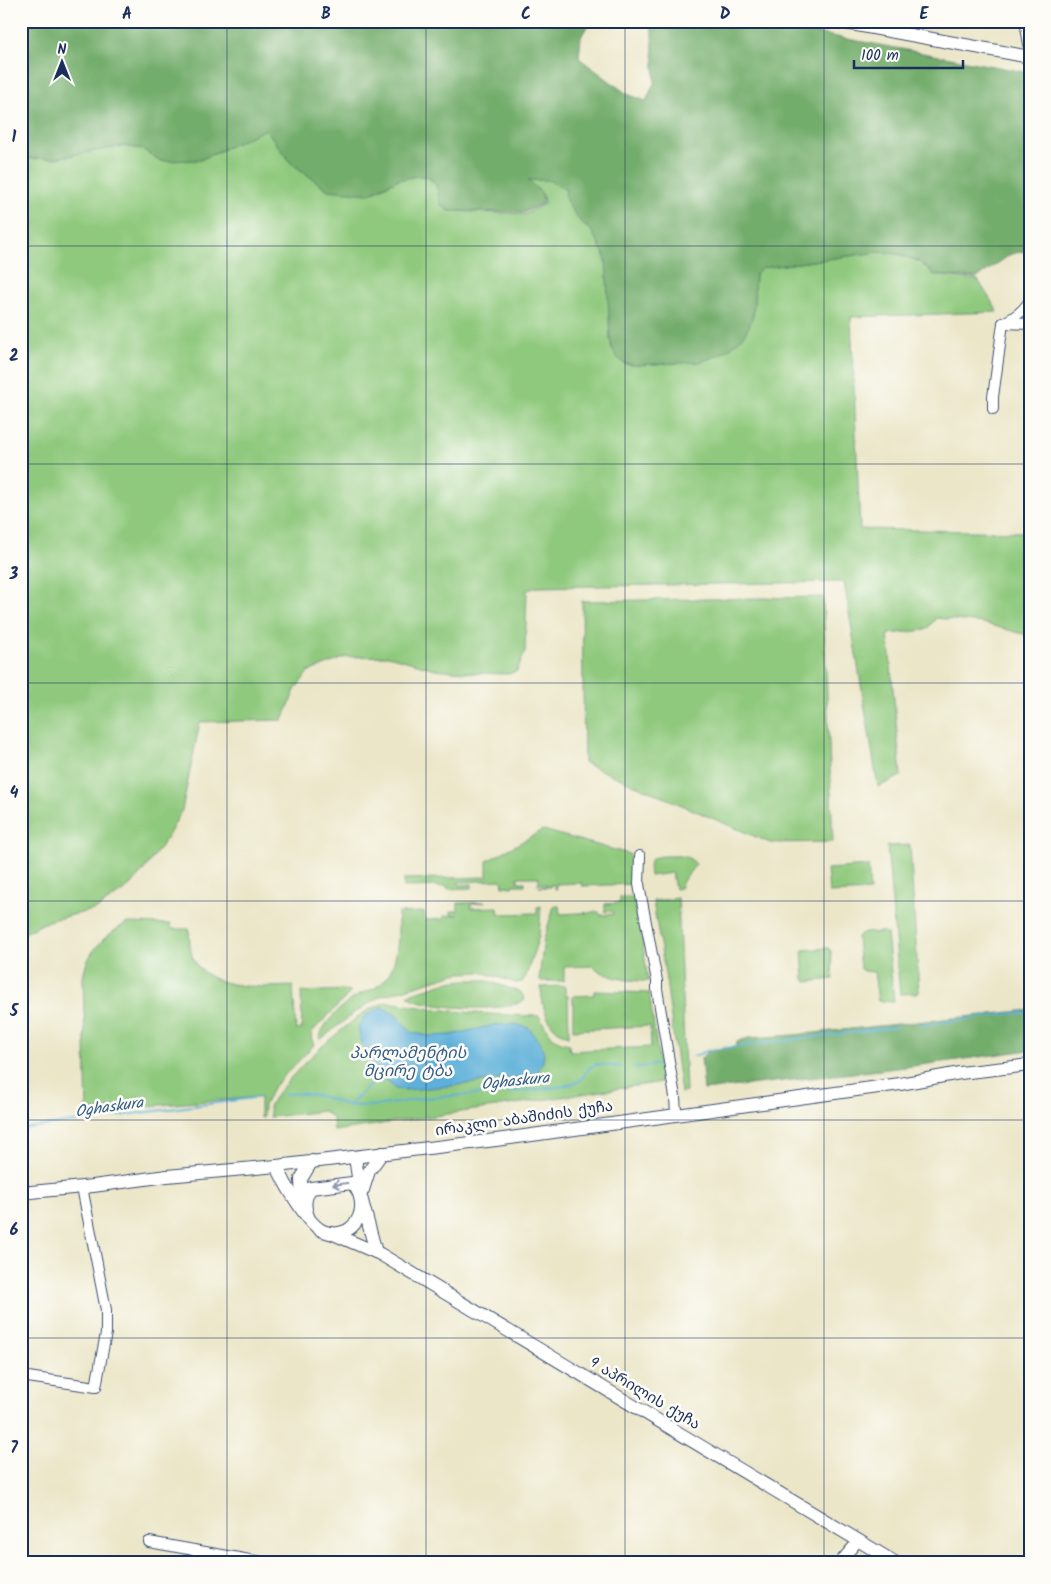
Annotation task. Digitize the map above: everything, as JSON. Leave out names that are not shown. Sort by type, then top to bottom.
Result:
[{"type":"main road","points":[[835,21],[1030,57]]},
{"type":"main road","name":"ირაკლი აბაშიძის ქუჩა","points":[[21,1193],[167,1176],[277,1166],[496,1140],[900,1084],[960,1073],[1030,1065]]},
{"type":"main road","points":[[361,1197],[369,1171],[382,1153]]},
{"type":"main road","points":[[277,1166],[283,1182],[316,1228],[331,1233],[342,1232],[352,1227],[359,1218],[362,1208],[355,1157]]},
{"type":"main road","points":[[302,1208],[301,1179],[312,1161]]},
{"type":"main road","points":[[309,1219],[305,1202],[307,1194],[312,1188],[352,1183],[358,1189],[361,1197],[376,1252]]},
{"type":"main road","name":"9 აპრილის ქუჩა","points":[[331,1233],[376,1252],[896,1563]]},
{"type":"street","points":[[1025,21],[1030,50]]},
{"type":"street","points":[[1003,323],[1014,318],[1030,300]]},
{"type":"street","points":[[1003,323],[1030,324]]},
{"type":"street","points":[[992,409],[1003,323]]},
{"type":"street","points":[[640,856],[641,896],[657,981],[676,1114]]},
{"type":"street","points":[[21,1376],[96,1387],[106,1333],[106,1310],[82,1187]]},
{"type":"street","points":[[839,1563],[859,1540]]},
{"type":"street","points":[[150,1542],[267,1563]]},
{"type":"green space","points":[[21,21],[590,21],[581,37],[579,58],[627,94],[646,101],[655,81],[651,21],[751,21],[1030,73],[1030,250],[1011,254],[977,278],[935,275],[918,261],[898,254],[878,252],[762,268],[755,275],[754,310],[750,324],[740,340],[733,346],[717,356],[699,362],[628,364],[617,357],[610,339],[606,258],[591,230],[582,224],[570,207],[565,198],[566,190],[548,180],[527,180],[542,193],[543,203],[525,212],[449,211],[441,205],[436,185],[429,177],[418,176],[397,180],[368,194],[328,190],[290,162],[266,129],[200,160],[161,161],[142,149],[123,146],[56,158],[21,159]]},
{"type":"green space","points":[[266,129],[290,162],[328,190],[372,193],[397,180],[420,175],[429,178],[436,185],[441,205],[450,211],[526,214],[545,203],[542,193],[526,180],[548,180],[567,190],[582,224],[591,230],[602,249],[608,269],[612,349],[625,364],[699,362],[753,316],[755,275],[762,268],[878,252],[898,254],[918,261],[935,275],[978,280],[998,312],[851,317],[860,529],[1030,532],[1030,636],[983,623],[936,618],[926,630],[888,634],[901,776],[878,787],[844,582],[538,587],[527,590],[525,652],[517,671],[508,674],[474,673],[435,669],[388,656],[346,657],[308,672],[295,690],[283,720],[200,722],[182,810],[167,838],[143,871],[130,886],[97,909],[48,921],[21,935],[21,159],[56,158],[123,146],[142,149],[161,161],[200,160]]},
{"type":"green space","points":[[823,597],[833,842],[770,843],[584,763],[582,601]]},
{"type":"green space","points":[[543,830],[629,854],[634,865],[634,884],[582,886],[582,883],[556,884],[557,889],[555,889],[554,885],[539,887],[546,886],[546,884],[537,884],[539,877],[518,877],[518,882],[525,882],[525,885],[503,886],[502,880],[458,882],[459,885],[472,884],[472,888],[447,889],[447,886],[404,887],[404,879],[487,877],[487,861]]},
{"type":"green space","points":[[910,845],[919,993],[900,994],[887,846]]},
{"type":"green space","points":[[656,857],[686,857],[696,864],[680,888],[675,889],[672,873],[650,876],[649,866],[651,860]]},
{"type":"green space","points":[[868,866],[870,891],[829,893],[827,869]]},
{"type":"green space","points":[[620,897],[636,897],[648,981],[626,980],[605,974],[593,966],[564,967],[564,981],[539,980],[544,939],[554,906],[559,906],[560,914],[599,912],[600,915],[613,914],[612,911],[605,912],[605,904],[620,903]]},
{"type":"green space","points":[[678,898],[686,1092],[681,1093],[653,901]]},
{"type":"green space","points":[[485,902],[471,904],[471,908],[498,907],[499,914],[537,913],[537,907],[541,906],[539,936],[526,976],[522,982],[516,983],[481,972],[458,973],[379,997],[354,1013],[320,1040],[328,1021],[341,1008],[359,995],[380,985],[388,975],[397,949],[398,913],[424,912],[425,920],[444,919],[444,916],[458,915],[451,915],[451,911],[458,911],[458,903]]},
{"type":"green space","points":[[127,923],[171,924],[171,929],[189,929],[190,949],[194,960],[201,970],[225,982],[268,987],[293,986],[296,1030],[302,1029],[301,992],[344,990],[351,992],[313,1031],[311,1037],[314,1045],[274,1086],[264,1105],[263,1118],[260,1118],[260,1097],[87,1111],[83,978],[92,952],[111,933]]},
{"type":"green space","points":[[884,932],[887,934],[894,1002],[878,1001],[874,972],[860,969],[857,937],[862,933]]},
{"type":"green space","points":[[828,948],[831,951],[833,979],[806,982],[804,979],[802,951]]},
{"type":"green space","points":[[485,980],[521,992],[525,1000],[502,1007],[466,1008],[431,1004],[408,996],[412,993],[448,982]]},
{"type":"green space","points":[[565,986],[565,996],[568,996],[569,1036],[555,1028],[547,1016],[544,1009],[541,987]]},
{"type":"green space","points":[[594,991],[649,993],[662,1082],[334,1131],[333,1119],[324,1111],[270,1117],[269,1107],[273,1099],[308,1060],[361,1014],[388,1002],[463,1012],[539,1016],[554,1038],[569,1044],[570,1051],[651,1047],[650,1026],[573,1030],[573,996],[594,995]]},
{"type":"green space","points":[[1030,1010],[1030,1050],[906,1067],[704,1090],[701,1058],[710,1050],[736,1047],[736,1042],[748,1038],[794,1035]]},
{"type":"water","name":"პარლამენტის მცირე ტბა","points":[[382,1007],[396,1015],[411,1032],[428,1036],[451,1035],[494,1025],[515,1024],[529,1028],[540,1043],[544,1053],[543,1061],[538,1072],[521,1077],[450,1086],[407,1090],[395,1089],[371,1061],[363,1045],[358,1027],[366,1015]]},
{"type":"waterway","points":[[920,1025],[1030,1012]]},
{"type":"waterway","name":"Oghaskura","points":[[694,1056],[710,1050],[896,1027]]},
{"type":"waterway","name":"Oghaskura","points":[[284,1094],[316,1096],[357,1106],[376,1105],[423,1098],[564,1086],[581,1080],[589,1068],[597,1064],[622,1067]]},
{"type":"waterway","name":"Oghaskura","points":[[635,1068],[661,1064]]},
{"type":"waterway","points":[[349,1105],[371,1084],[384,1079]]},
{"type":"waterway","name":"Oghaskura","points":[[21,1129],[260,1097]]}]
